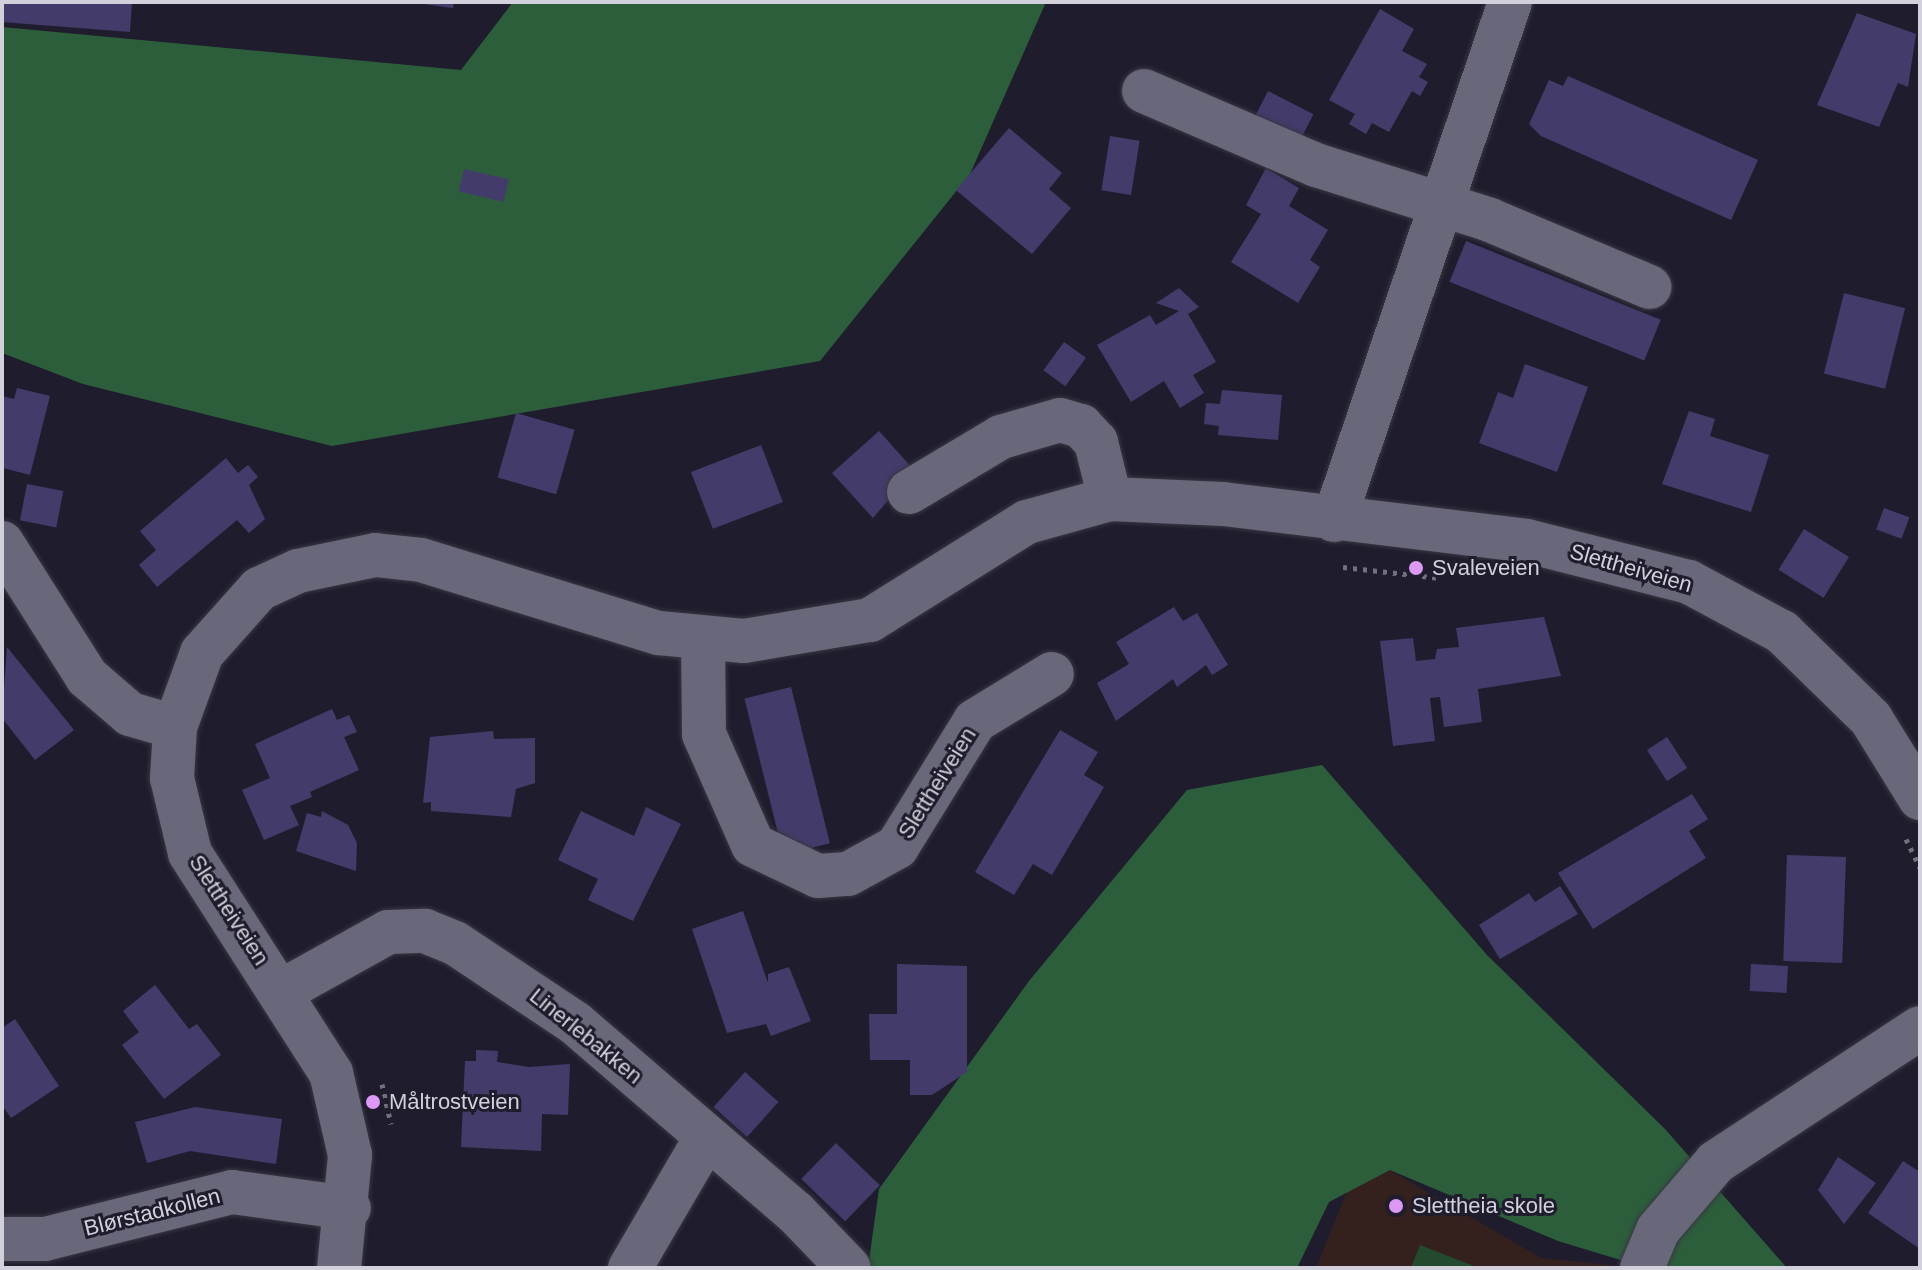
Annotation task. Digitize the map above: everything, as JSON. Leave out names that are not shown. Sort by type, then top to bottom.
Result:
[{"type":"street","points":[[1334,520],[1438,206],[1510,2]]},
{"type":"street","points":[[1144,91],[1301,159],[1438,206],[1490,220],[1649,287]]},
{"type":"street","points":[[909,492],[1001,437],[1060,420],[1081,426],[1096,442],[1110,499]]},
{"type":"street","name":"Slettheiveien","points":[[339,1268],[349,1208],[344,1116],[313,1036],[190,853],[172,778],[175,727],[202,653],[225,621],[259,589],[336,560],[375,555],[476,571],[659,633],[703,639],[786,639],[870,620],[1027,522],[1110,499],[1334,520],[1574,549],[1689,582],[1813,656],[1871,719],[1911,814]]},
{"type":"street","points":[[2,543],[87,677],[130,714],[175,727]]},
{"type":"street","name":"Slettheiveien","points":[[703,639],[704,734],[753,845],[818,876],[848,874],[897,847],[975,721],[1052,674]]},
{"type":"street","name":"Linerlebakken","points":[[282,991],[388,932],[425,931],[502,972],[575,1023],[849,1268]]},
{"type":"street","points":[[1642,1268],[1658,1230],[1716,1162],[1920,1028]]},
{"type":"street","points":[[630,1268],[706,1138]]},
{"type":"street","name":"Blørstadkollen","points":[[2,1239],[45,1239],[232,1192],[349,1208]]},
{"type":"path","points":[[1338,566],[1458,576]]},
{"type":"path","points":[[1911,814],[1920,868]]},
{"type":"shaded area","name":"Slettheia skole","points":[[1362,1154],[1541,1258],[1641,1268],[1316,1268]]},
{"type":"green space","points":[[513,2],[1046,2],[970,174],[820,361],[332,446],[83,384],[2,353],[2,27],[461,70]]},
{"type":"green space","points":[[1322,765],[1487,955],[1665,1129],[1787,1268],[1647,1268],[1558,1241],[1390,1170],[1329,1202],[1297,1268],[868,1268],[879,1189],[1029,981],[1187,790]]},
{"type":"green space","points":[[1420,1245],[1479,1268],[1411,1268]]},
{"type":"building","points":[[2,2],[132,2],[130,32],[2,22]]},
{"type":"building","points":[[408,2],[454,2],[453,8]]},
{"type":"building","points":[[1380,9],[1414,29],[1402,51],[1427,64],[1419,77],[1428,82],[1420,96],[1412,91],[1389,132],[1372,123],[1366,134],[1349,124],[1355,114],[1329,100]]},
{"type":"building","points":[[1857,13],[1916,34],[1908,87],[1898,83],[1879,127],[1817,105]]},
{"type":"building","points":[[1568,76],[1758,160],[1731,220],[1541,136],[1529,124],[1549,80],[1563,86]]},
{"type":"building","points":[[1268,91],[1313,114],[1299,142],[1254,119]]},
{"type":"building","points":[[1009,128],[1062,173],[1049,189],[1071,208],[1032,254],[956,190]]},
{"type":"building","points":[[1110,136],[1140,141],[1131,195],[1101,190]]},
{"type":"building","points":[[1266,168],[1299,188],[1289,206],[1328,230],[1310,260],[1320,267],[1298,303],[1231,262],[1261,214],[1246,205]]},
{"type":"building","points":[[464,169],[509,179],[504,202],[459,191]]},
{"type":"building","points":[[1466,241],[1661,320],[1644,360],[1450,282]]},
{"type":"building","points":[[1179,288],[1199,307],[1188,314],[1216,362],[1193,375],[1204,393],[1180,408],[1164,381],[1131,402],[1097,345],[1150,315],[1156,325],[1179,311],[1156,303]]},
{"type":"building","points":[[1844,293],[1905,308],[1885,389],[1824,374]]},
{"type":"building","points":[[1064,342],[1086,358],[1065,386],[1043,370]]},
{"type":"building","points":[[1525,364],[1588,387],[1557,472],[1479,443],[1498,392],[1513,398]]},
{"type":"building","points":[[17,388],[50,396],[30,475],[3,468],[2,396],[14,399]]},
{"type":"building","points":[[1222,390],[1282,395],[1278,440],[1218,435],[1219,426],[1204,424],[1206,403],[1220,404]]},
{"type":"building","points":[[1689,411],[1715,419],[1710,436],[1769,455],[1751,512],[1662,484]]},
{"type":"building","points":[[516,413],[575,430],[556,494],[498,477]]},
{"type":"building","points":[[879,431],[914,470],[873,518],[832,473]]},
{"type":"building","points":[[761,445],[783,502],[713,529],[691,472]]},
{"type":"building","points":[[226,458],[238,473],[248,465],[258,477],[249,485],[265,519],[249,533],[237,520],[157,587],[139,565],[156,550],[140,531]]},
{"type":"building","points":[[27,484],[63,491],[56,527],[20,520]]},
{"type":"building","points":[[1884,508],[1909,517],[1902,539],[1876,530]]},
{"type":"building","points":[[1804,529],[1849,557],[1824,598],[1779,570]]},
{"type":"building","points":[[1174,607],[1183,621],[1197,613],[1228,665],[1212,675],[1206,665],[1177,687],[1173,679],[1116,721],[1097,683],[1129,664],[1116,642]]},
{"type":"building","points":[[1544,617],[1561,676],[1478,689],[1482,722],[1444,727],[1440,697],[1430,698],[1435,741],[1393,746],[1380,641],[1413,638],[1416,661],[1435,659],[1437,649],[1459,647],[1456,628]]},
{"type":"building","points":[[7,647],[74,730],[35,760],[2,718]]},
{"type":"building","points":[[791,687],[830,843],[783,855],[744,699]]},
{"type":"building","points":[[332,709],[337,720],[349,715],[357,732],[344,737],[359,770],[310,792],[312,797],[290,806],[299,825],[264,840],[242,790],[270,778],[255,744]]},
{"type":"building","points":[[1060,730],[1098,752],[1084,775],[1104,787],[1052,875],[1033,864],[1014,895],[975,872]]},
{"type":"building","points":[[493,731],[494,739],[535,738],[535,783],[516,789],[511,817],[431,811],[431,802],[423,803],[430,737]]},
{"type":"building","points":[[1667,737],[1687,768],[1667,781],[1647,750]]},
{"type":"building","points":[[1692,794],[1708,819],[1689,831],[1706,858],[1593,929],[1558,873]]},
{"type":"building","points":[[646,807],[681,824],[633,921],[588,900],[598,879],[558,860],[581,811],[634,836]]},
{"type":"building","points":[[322,811],[348,825],[357,843],[356,871],[296,851],[307,813],[321,817]]},
{"type":"building","points":[[1787,855],[1846,857],[1842,963],[1783,961]]},
{"type":"building","points":[[1560,886],[1578,914],[1500,959],[1479,925],[1529,893],[1535,902]]},
{"type":"building","points":[[743,911],[768,983],[768,974],[789,967],[811,1021],[771,1036],[766,1024],[727,1033],[692,929]]},
{"type":"building","points":[[897,964],[967,966],[967,1072],[932,1095],[910,1095],[910,1060],[870,1060],[869,1014],[897,1014]]},
{"type":"building","points":[[1751,964],[1788,966],[1787,993],[1750,991]]},
{"type":"building","points":[[155,985],[189,1029],[197,1024],[221,1055],[164,1099],[122,1045],[139,1032],[123,1011]]},
{"type":"building","points":[[15,1019],[59,1086],[11,1118],[2,1105],[2,1028]]},
{"type":"building","points":[[476,1050],[498,1051],[497,1062],[529,1067],[570,1064],[568,1115],[542,1114],[541,1151],[461,1147],[465,1061],[476,1061]]},
{"type":"building","points":[[745,1072],[778,1102],[747,1137],[714,1107]]},
{"type":"building","points":[[195,1107],[282,1119],[276,1164],[190,1151],[147,1163],[135,1122]]},
{"type":"building","points":[[836,1143],[880,1185],[845,1221],[801,1179]]},
{"type":"building","points":[[1838,1157],[1876,1183],[1844,1224],[1818,1190]]},
{"type":"building","points":[[1903,1161],[1920,1172],[1920,1249],[1868,1213]]},
{"type":"place","name":"Svaleveien","points":[[1416,568]]},
{"type":"place","name":"Måltrostveien","points":[[373,1102]]},
{"type":"place","name":"Slettheia skole","points":[[1396,1206]]}]
